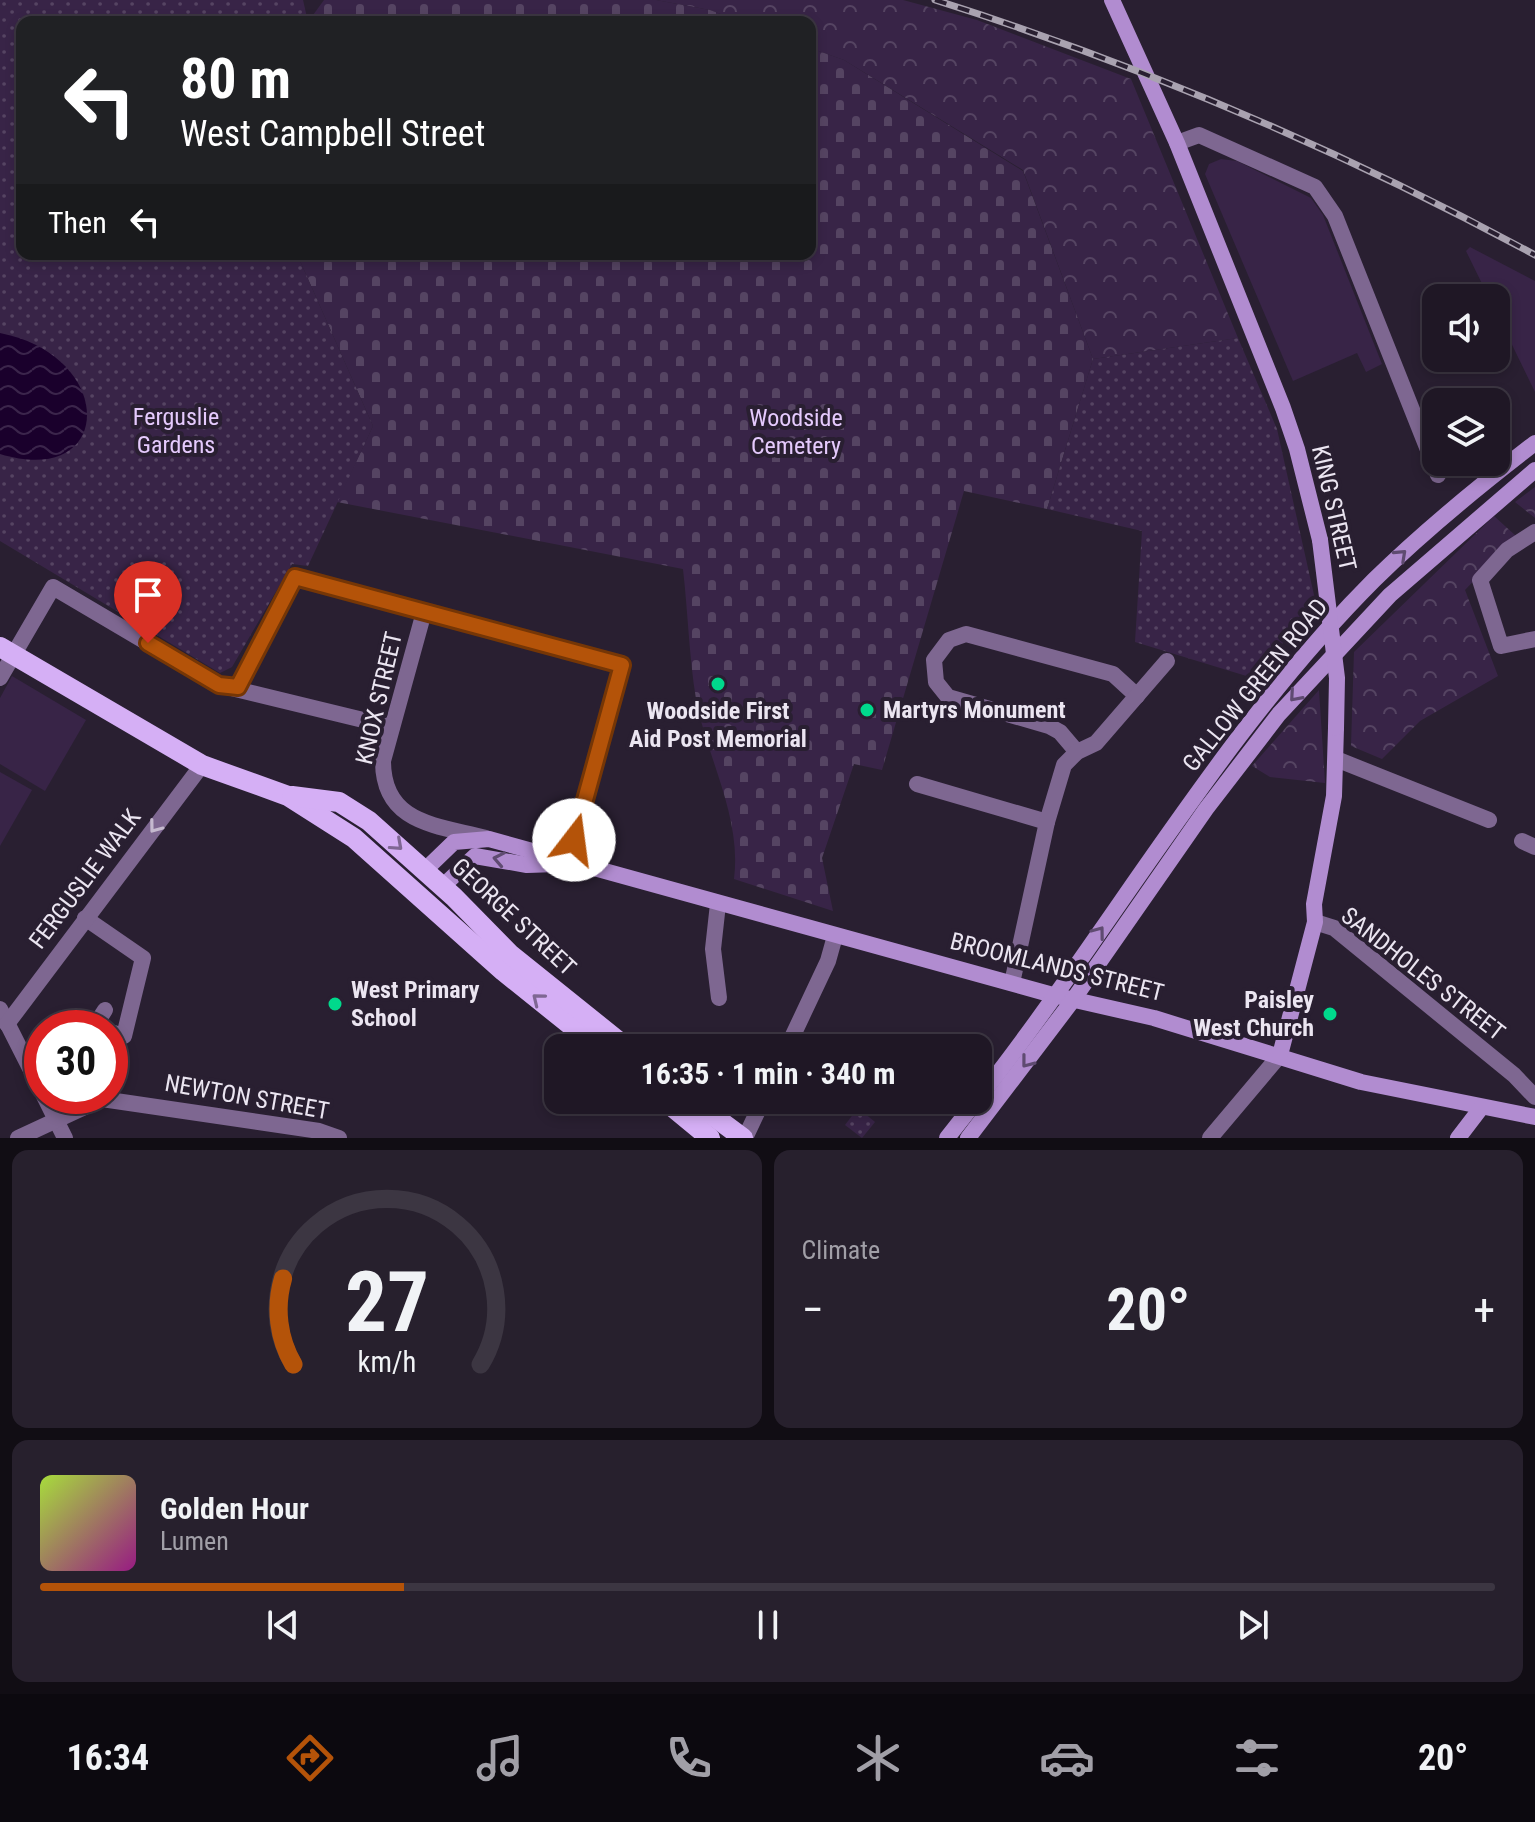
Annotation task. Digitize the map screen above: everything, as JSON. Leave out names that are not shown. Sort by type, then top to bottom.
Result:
[{"type":"main road","name":"KING STREET","points":[[1112,0],[1177,143],[1293,435],[1320,540],[1337,678],[1334,796],[1314,904],[1315,922],[1280,1055]]},
{"type":"main road","name":"GALLOW GREEN ROAD","points":[[992,1080],[1202,789],[1299,663],[1383,572],[1444,516],[1535,443]]},
{"type":"main road","name":"GALLOW GREEN ROAD","points":[[968,1138],[1073,1000],[1206,809],[1289,703],[1411,575],[1535,470]]},
{"type":"main road","points":[[8,652],[202,765],[288,796]]},
{"type":"main road","name":"GEORGE STREET","points":[[288,796],[339,802],[369,821],[443,886],[510,954],[610,1034]]},
{"type":"main road","name":"GEORGE STREET","points":[[288,796],[364,846],[503,971],[582,1034]]},
{"type":"main road","name":"BROOMLANDS STREET","points":[[425,870],[454,842],[489,839],[1053,995],[1154,1018],[1361,1082],[1535,1117]]},
{"type":"main road","name":"BROOMLANDS STREET","points":[[443,886],[475,856],[527,865],[567,863]]},
{"type":"main road","points":[[425,870],[428,903]]},
{"type":"main road","points":[[428,903],[443,886]]},
{"type":"main road","points":[[1458,1138],[1481,1108]]},
{"type":"main road","points":[[681,1114],[710,1138]]},
{"type":"main road","points":[[711,1114],[744,1138]]},
{"type":"main road","name":"GALLOW GREEN ROAD","points":[[947,1138],[967,1114]]},
{"type":"street","points":[[1177,143],[1199,135],[1315,187],[1335,216],[1422,435]]},
{"type":"street","points":[[1535,532],[1507,550],[1480,580],[1501,646],[1535,639]]},
{"type":"street","points":[[238,687],[295,577],[622,665],[567,863]]},
{"type":"street","points":[[0,678],[8,652],[53,587],[219,685],[238,687],[392,727]]},
{"type":"street","name":"KNOX STREET","points":[[388,793],[383,761],[424,612]]},
{"type":"street","points":[[1077,752],[1060,732],[1049,726],[948,697],[936,682],[934,660],[949,640],[966,634],[1113,674],[1137,696]]},
{"type":"street","points":[[1012,983],[1047,822],[1064,765],[1077,752],[1096,743],[1167,661]]},
{"type":"street","points":[[1336,759],[1489,820]]},
{"type":"street","name":"FERGUSLIE WALK","points":[[4,1016],[85,918],[202,765]]},
{"type":"street","points":[[917,784],[1047,822]]},
{"type":"street","name":"BROOMLANDS STREET","points":[[388,793],[411,817],[489,839]]},
{"type":"street","points":[[718,904],[713,949],[719,998]]},
{"type":"street","points":[[85,918],[143,958],[128,1020]]},
{"type":"street","name":"SANDHOLES STREET","points":[[1315,922],[1334,928],[1514,1075],[1535,1097]]},
{"type":"street","points":[[794,1034],[828,961],[835,936]]},
{"type":"street","points":[[4,1016],[24,1056]]},
{"type":"street","points":[[1210,1138],[1280,1055]]},
{"type":"street","name":"NEWTON STREET","points":[[18,1138],[102,1099],[319,1131],[339,1138]]},
{"type":"street","points":[[53,1114],[65,1138]]},
{"type":"street","points":[[744,1138],[756,1114]]},
{"type":"green space","name":"Ferguslie Gardens","points":[[0,0],[303,0],[307,16],[16,16],[16,260],[300,260],[373,426],[308,566],[292,564],[232,667],[220,673],[0,541]]},
{"type":"green space","points":[[324,0],[656,0],[726,16],[312,16]]},
{"type":"green space","points":[[656,0],[903,0],[977,20],[1131,79],[1238,338],[1093,359],[1023,170],[844,60],[816,50],[816,16],[726,16]]},
{"type":"green space","name":"Woodside Cemetery","points":[[816,50],[844,60],[1023,171],[1093,359],[1047,509],[964,491],[882,770],[854,764],[822,858],[833,911],[734,879],[733,833],[696,699],[683,569],[337,502],[373,426],[300,260],[816,260]]},
{"type":"green space","points":[[1221,159],[1237,161],[1311,198],[1323,215],[1382,364],[1366,372],[1357,353],[1293,381],[1205,174],[1209,164]]},
{"type":"green space","points":[[1470,247],[1535,281],[1535,392],[1510,341],[1510,284],[1482,284],[1466,251]]},
{"type":"green space","points":[[1238,338],[1277,429],[1316,604],[1253,678],[1135,642],[1142,531],[1047,509],[1093,359]]},
{"type":"green space","points":[[1535,487],[1535,518],[1515,502]]},
{"type":"green space","points":[[1494,516],[1516,536],[1465,590],[1498,676],[1420,721],[1382,759],[1351,746],[1354,652]]},
{"type":"green space","points":[[12,676],[86,720],[45,791],[0,764],[0,698]]},
{"type":"green space","points":[[1319,690],[1325,783],[1270,777],[1252,766]]},
{"type":"green space","points":[[0,772],[32,790],[0,846]]},
{"type":"green space","points":[[853,1114],[865,1114],[875,1122],[862,1138],[845,1125]]},
{"type":"water","points":[[0,333],[38,346],[66,367],[82,391],[87,415],[81,437],[65,453],[38,460],[0,454]]},
{"type":"railway","points":[[935,0],[1089,53],[1241,113],[1390,181],[1535,255]]},
{"type":"place","name":"Woodside First Aid Post Memorial","points":[[718,684]]},
{"type":"place","name":"Martyrs Monument","points":[[867,710]]},
{"type":"place","name":"West Primary School","points":[[335,1004]]},
{"type":"place","name":"Paisley West Church","points":[[1330,1014]]},
{"type":"route","points":[[148,643],[219,685],[238,687],[295,577],[622,665],[574,840]]}]
